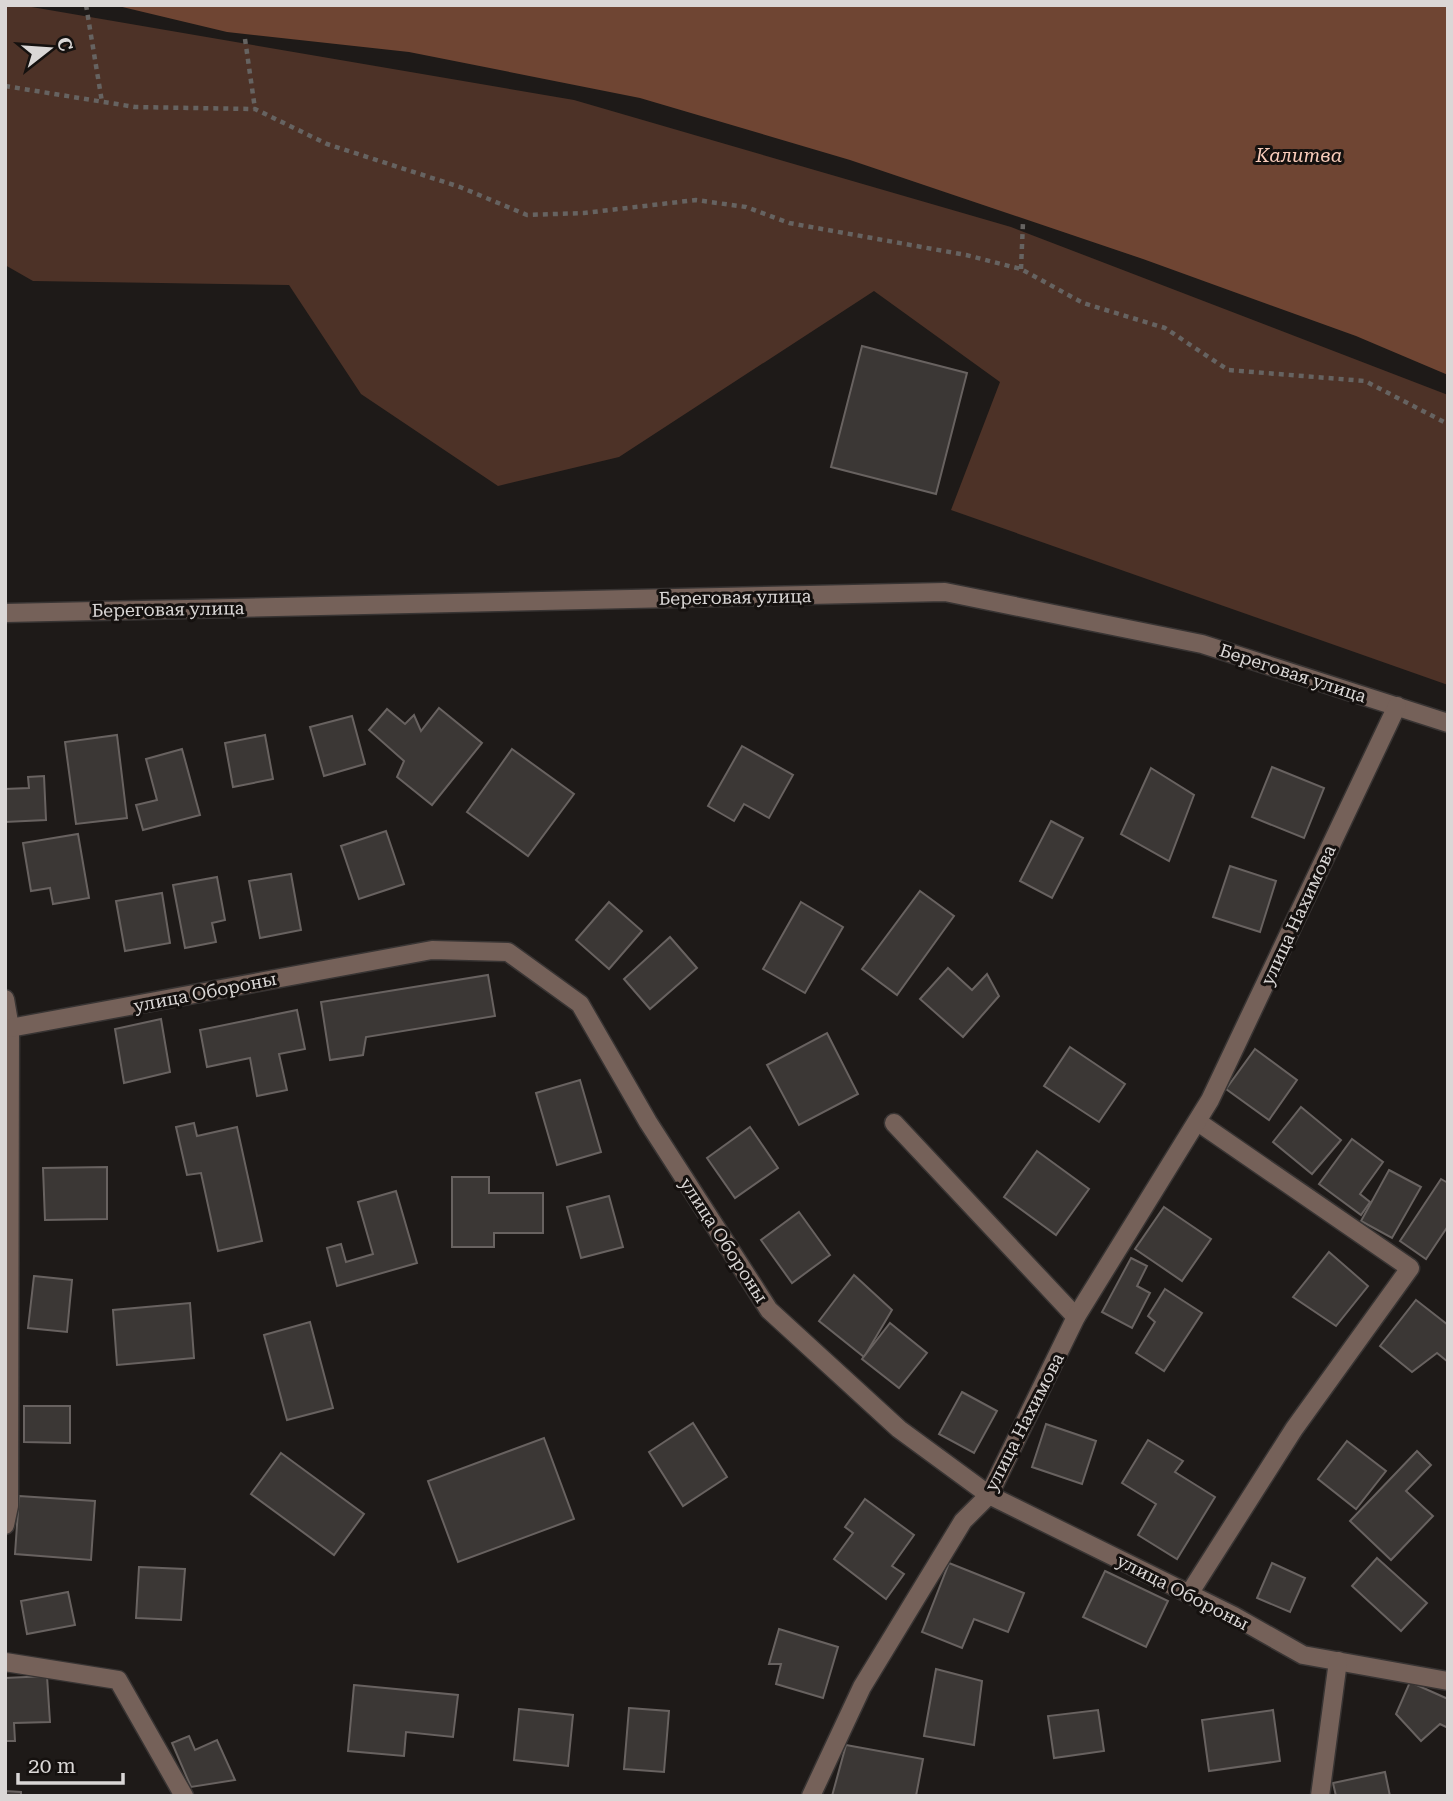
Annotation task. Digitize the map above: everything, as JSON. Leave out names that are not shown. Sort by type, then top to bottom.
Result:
[{"type":"street","name":"Береговая улица","points":[[5,613],[945,592],[1202,644],[1448,723]]},
{"type":"street","name":"улица Нахимова","points":[[811,1796],[862,1687],[963,1521],[989,1495],[1076,1317],[1198,1122],[1397,706]]},
{"type":"street","name":"улица Обороны","points":[[9,1028],[432,950],[508,952],[580,1004],[648,1122],[769,1310],[899,1429],[989,1495],[1189,1594],[1303,1655],[1448,1681]]},
{"type":"street","points":[[5,999],[9,1028],[9,1506],[5,1525]]},
{"type":"street","points":[[1189,1594],[1294,1429],[1410,1268],[1198,1122]]},
{"type":"street","points":[[894,1123],[1076,1317]]},
{"type":"street","points":[[1320,1796],[1338,1661]]},
{"type":"street","points":[[5,1662],[118,1679],[184,1796]]},
{"type":"path","points":[[86,5],[102,102]]},
{"type":"path","points":[[245,39],[256,109]]},
{"type":"path","points":[[5,86],[135,107],[256,109],[327,144],[460,187],[527,215],[584,213],[696,200],[746,207],[789,223],[966,255],[1021,269],[1083,303],[1165,328],[1228,370],[1365,381],[1448,424]]},
{"type":"path","points":[[1021,269],[1023,222]]},
{"type":"shaded area","points":[[5,5],[20,5],[574,100],[1011,227],[1448,395],[1448,685],[951,510],[1000,382],[874,291],[619,457],[498,486],[361,394],[289,285],[33,281],[5,265]]},
{"type":"water","name":"Калитва","points":[[114,5],[1448,5],[1448,375],[1356,336],[1143,259],[850,160],[640,98],[409,52],[227,32]]},
{"type":"building","points":[[862,346],[967,373],[936,494],[831,467]]},
{"type":"building","points":[[439,708],[482,743],[432,805],[397,777],[404,761],[369,730],[387,709],[405,724],[414,715],[421,731]]},
{"type":"building","points":[[352,716],[365,764],[324,776],[310,727]]},
{"type":"building","points":[[117,735],[127,818],[76,824],[65,742]]},
{"type":"building","points":[[265,735],[273,779],[233,787],[225,743]]},
{"type":"building","points":[[742,746],[793,775],[769,818],[744,804],[734,821],[708,806]]},
{"type":"building","points":[[182,749],[200,815],[143,830],[136,805],[157,800],[146,759]]},
{"type":"building","points":[[512,749],[574,794],[528,856],[467,812]]},
{"type":"building","points":[[1272,767],[1324,788],[1304,838],[1252,817]]},
{"type":"building","points":[[1151,768],[1194,795],[1169,861],[1121,834]]},
{"type":"building","points":[[44,776],[46,820],[5,822],[5,789],[29,788],[28,777]]},
{"type":"building","points":[[1051,821],[1083,838],[1052,898],[1020,881]]},
{"type":"building","points":[[386,831],[404,884],[359,899],[341,846]]},
{"type":"building","points":[[78,834],[89,898],[53,904],[50,888],[31,891],[23,843]]},
{"type":"building","points":[[1230,866],[1276,881],[1260,932],[1213,917]]},
{"type":"building","points":[[291,874],[301,930],[260,938],[249,881]]},
{"type":"building","points":[[217,877],[225,920],[212,923],[216,942],[185,948],[173,885]]},
{"type":"building","points":[[920,891],[954,916],[897,995],[862,969]]},
{"type":"building","points":[[162,893],[170,943],[125,951],[116,901]]},
{"type":"building","points":[[609,902],[642,931],[609,969],[576,940]]},
{"type":"building","points":[[801,902],[843,927],[805,993],[763,969]]},
{"type":"building","points":[[670,937],[697,968],[650,1009],[624,979]]},
{"type":"building","points":[[948,968],[972,990],[987,974],[999,996],[963,1037],[920,999]]},
{"type":"building","points":[[488,975],[495,1016],[366,1037],[363,1055],[330,1060],[321,1002]]},
{"type":"building","points":[[297,1010],[305,1049],[279,1054],[287,1090],[257,1096],[250,1058],[207,1067],[200,1030]]},
{"type":"building","points":[[161,1019],[170,1072],[124,1083],[115,1029]]},
{"type":"building","points":[[827,1033],[858,1094],[799,1125],[767,1065]]},
{"type":"building","points":[[1070,1047],[1125,1084],[1099,1122],[1044,1086]]},
{"type":"building","points":[[1255,1049],[1297,1080],[1269,1120],[1226,1089]]},
{"type":"building","points":[[580,1080],[601,1152],[557,1165],[536,1093]]},
{"type":"building","points":[[1301,1107],[1341,1140],[1312,1174],[1273,1142]]},
{"type":"building","points":[[194,1123],[197,1136],[237,1127],[262,1241],[218,1251],[201,1173],[187,1175],[176,1127]]},
{"type":"building","points":[[750,1127],[778,1168],[735,1198],[707,1158]]},
{"type":"building","points":[[1352,1139],[1383,1162],[1360,1194],[1370,1202],[1361,1215],[1319,1184]]},
{"type":"building","points":[[1037,1151],[1089,1189],[1056,1235],[1004,1197]]},
{"type":"building","points":[[107,1167],[107,1219],[45,1220],[43,1168]]},
{"type":"building","points":[[1389,1170],[1421,1187],[1392,1238],[1361,1221]]},
{"type":"building","points":[[452,1177],[489,1177],[489,1193],[543,1193],[543,1233],[494,1233],[494,1247],[452,1247]]},
{"type":"building","points":[[1441,1179],[1448,1183],[1448,1226],[1426,1259],[1400,1241]]},
{"type":"building","points":[[396,1191],[417,1263],[337,1286],[327,1248],[341,1244],[346,1262],[373,1254],[358,1202]]},
{"type":"building","points":[[609,1196],[623,1247],[581,1258],[567,1207]]},
{"type":"building","points":[[1164,1207],[1211,1239],[1182,1281],[1135,1249]]},
{"type":"building","points":[[799,1212],[830,1255],[792,1283],[761,1240]]},
{"type":"building","points":[[1329,1252],[1368,1286],[1336,1326],[1293,1297]]},
{"type":"building","points":[[1131,1258],[1147,1266],[1137,1286],[1150,1293],[1132,1328],[1102,1312]]},
{"type":"building","points":[[854,1275],[892,1310],[864,1357],[819,1321]]},
{"type":"building","points":[[34,1276],[72,1280],[67,1332],[28,1328]]},
{"type":"building","points":[[1165,1289],[1202,1313],[1164,1371],[1136,1353],[1155,1322],[1148,1316]]},
{"type":"building","points":[[1416,1300],[1448,1325],[1448,1362],[1437,1353],[1412,1372],[1380,1346]]},
{"type":"building","points":[[190,1303],[194,1358],[117,1365],[113,1310]]},
{"type":"building","points":[[310,1322],[333,1408],[287,1420],[264,1335]]},
{"type":"building","points":[[890,1323],[927,1353],[899,1388],[862,1359]]},
{"type":"building","points":[[962,1392],[997,1411],[974,1453],[939,1434]]},
{"type":"building","points":[[24,1406],[70,1406],[70,1443],[24,1442]]},
{"type":"building","points":[[693,1423],[727,1477],[683,1506],[649,1452]]},
{"type":"building","points":[[1046,1424],[1096,1441],[1082,1484],[1032,1467]]},
{"type":"building","points":[[544,1438],[574,1519],[458,1562],[428,1481]]},
{"type":"building","points":[[1148,1440],[1183,1461],[1175,1472],[1215,1497],[1177,1559],[1138,1535],[1156,1504],[1122,1483]]},
{"type":"building","points":[[1347,1441],[1386,1471],[1356,1509],[1318,1479]]},
{"type":"building","points":[[1417,1451],[1431,1465],[1406,1491],[1433,1516],[1391,1560],[1350,1521]]},
{"type":"building","points":[[281,1453],[364,1514],[334,1555],[251,1494]]},
{"type":"building","points":[[19,1496],[95,1501],[91,1560],[15,1554]]},
{"type":"building","points":[[865,1499],[914,1535],[892,1566],[904,1574],[886,1599],[834,1559],[853,1533],[845,1527]]},
{"type":"building","points":[[1377,1558],[1427,1603],[1401,1631],[1352,1586]]},
{"type":"building","points":[[949,1563],[1024,1593],[1008,1632],[974,1619],[962,1648],[922,1632]]},
{"type":"building","points":[[1272,1563],[1305,1578],[1290,1612],[1257,1598]]},
{"type":"building","points":[[139,1567],[185,1569],[181,1620],[136,1618]]},
{"type":"building","points":[[1105,1571],[1168,1601],[1146,1647],[1083,1617]]},
{"type":"building","points":[[68,1592],[75,1625],[27,1634],[21,1601]]},
{"type":"building","points":[[779,1629],[838,1647],[823,1698],[776,1684],[781,1664],[769,1664]]},
{"type":"building","points":[[936,1669],[982,1681],[974,1745],[924,1736]]},
{"type":"building","points":[[47,1676],[50,1722],[14,1723],[15,1741],[5,1741],[5,1678]]},
{"type":"building","points":[[1410,1682],[1448,1699],[1448,1728],[1440,1724],[1421,1741],[1396,1714]]},
{"type":"building","points":[[354,1685],[458,1695],[453,1737],[406,1732],[404,1756],[348,1751]]},
{"type":"building","points":[[629,1708],[669,1711],[664,1772],[624,1769]]},
{"type":"building","points":[[519,1709],[573,1715],[568,1766],[514,1760]]},
{"type":"building","points":[[1098,1710],[1104,1751],[1054,1758],[1048,1716]]},
{"type":"building","points":[[1273,1710],[1280,1761],[1209,1771],[1202,1720]]},
{"type":"building","points":[[189,1736],[195,1750],[217,1740],[235,1780],[191,1787],[172,1743]]},
{"type":"building","points":[[846,1745],[923,1759],[916,1796],[832,1796]]},
{"type":"building","points":[[1385,1772],[1390,1796],[1336,1796],[1333,1783]]},
{"type":"building","points":[[5,1791],[21,1792],[21,1796],[5,1796]]}]
